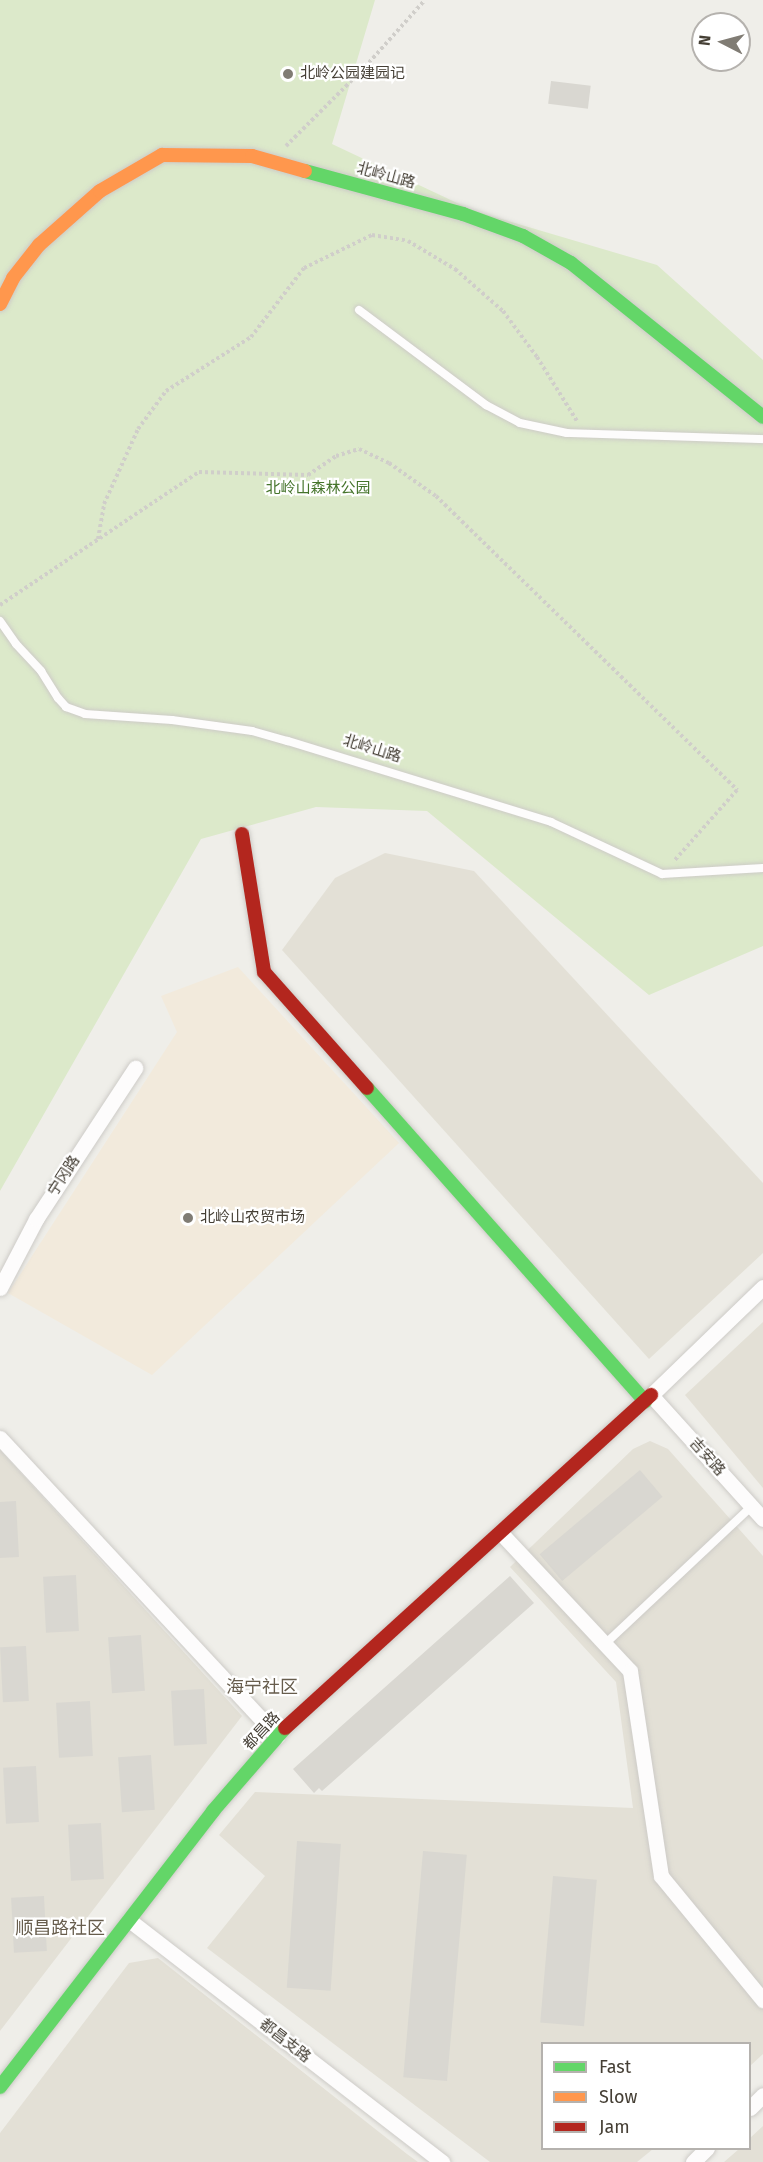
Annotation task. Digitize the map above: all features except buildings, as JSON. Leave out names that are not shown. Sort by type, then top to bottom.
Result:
[{"type":"street","name":"北岭山路","points":[[0,304],[13,278],[39,245],[100,191],[162,155],[252,156],[463,214],[523,237],[571,263],[763,417]]},
{"type":"street","points":[[242,834],[264,972],[648,1398],[763,1287]]},
{"type":"street","name":"宁冈路","points":[[0,1288],[36,1219],[135,1068]]},
{"type":"street","name":"吉安路","points":[[648,1398],[763,1519]]},
{"type":"street","name":"都昌路","points":[[0,2087],[213,1811],[277,1736],[648,1398]]},
{"type":"street","points":[[0,1438],[277,1736]]},
{"type":"street","points":[[500,1532],[630,1671],[661,1876],[763,2000]]},
{"type":"street","name":"都昌支路","points":[[129,1920],[442,2162]]},
{"type":"street","points":[[751,2107],[763,2095]]},
{"type":"street","points":[[693,2162],[705,2150]]},
{"type":"lane","points":[[359,310],[486,405],[520,423],[583,434],[763,439]]},
{"type":"lane","name":"北岭山路","points":[[0,621],[16,644],[41,671],[66,707],[85,714],[172,720],[252,731],[551,822],[662,874],[763,868]]},
{"type":"lane","points":[[605,1644],[752,1506]]},
{"type":"path","points":[[281,151],[365,67],[425,0]]},
{"type":"path","points":[[98,540],[104,504],[138,429],[166,391],[251,337],[304,268],[372,235],[408,241],[455,269],[503,311],[537,357],[583,434]]},
{"type":"path","points":[[2,604],[199,472],[308,475],[336,456],[359,449],[389,463],[435,496],[737,789],[662,874]]},
{"type":"shaded area","points":[[385,853],[474,871],[763,1183],[763,1253],[649,1359],[282,950],[335,878]]},
{"type":"shaded area","name":"北岭山农贸市场","points":[[238,967],[399,1143],[152,1375],[8,1293],[177,1032],[161,996]]},
{"type":"shaded area","points":[[763,1322],[763,1488],[685,1395]]},
{"type":"shaded area","points":[[650,1441],[668,1449],[763,1556],[763,2054],[751,2065],[751,2042],[541,2042],[541,2150],[652,2150],[637,2162],[490,2162],[207,1948],[265,1876],[219,1835],[255,1792],[633,1808],[616,1682],[510,1567],[633,1449]]},
{"type":"shaded area","points":[[0,1450],[242,1716],[0,2031]]},
{"type":"shaded area","points":[[158,1958],[418,2162],[0,2162],[0,2133],[129,1963]]},
{"type":"shaded area","points":[[763,2126],[763,2162],[724,2162],[738,2150],[751,2150],[751,2137]]},
{"type":"green space","name":"北岭山森林公园","points":[[0,0],[375,0],[332,144],[474,211],[657,265],[763,360],[763,946],[649,995],[427,811],[316,807],[201,839],[0,1191]]},
{"type":"traffic: fast","points":[[305,171],[463,214],[523,236],[571,263],[763,417]]},
{"type":"traffic: fast","points":[[367,1088],[645,1401]]},
{"type":"traffic: fast","points":[[0,2087],[213,1811],[285,1728]]},
{"type":"traffic: slow","points":[[0,304],[13,278],[39,245],[100,191],[162,155],[252,156],[305,171]]},
{"type":"traffic: jam","points":[[242,834],[264,972],[367,1088]]},
{"type":"traffic: jam","points":[[285,1728],[651,1395]]},
{"type":"place","name":"北岭公园建园记","points":[[288,74]]},
{"type":"place","name":"北岭山农贸市场","points":[[188,1218]]},
{"type":"district","name":"海宁社区","points":[[262,1687]]},
{"type":"district","name":"顺昌路社区","points":[[60,1928]]}]
